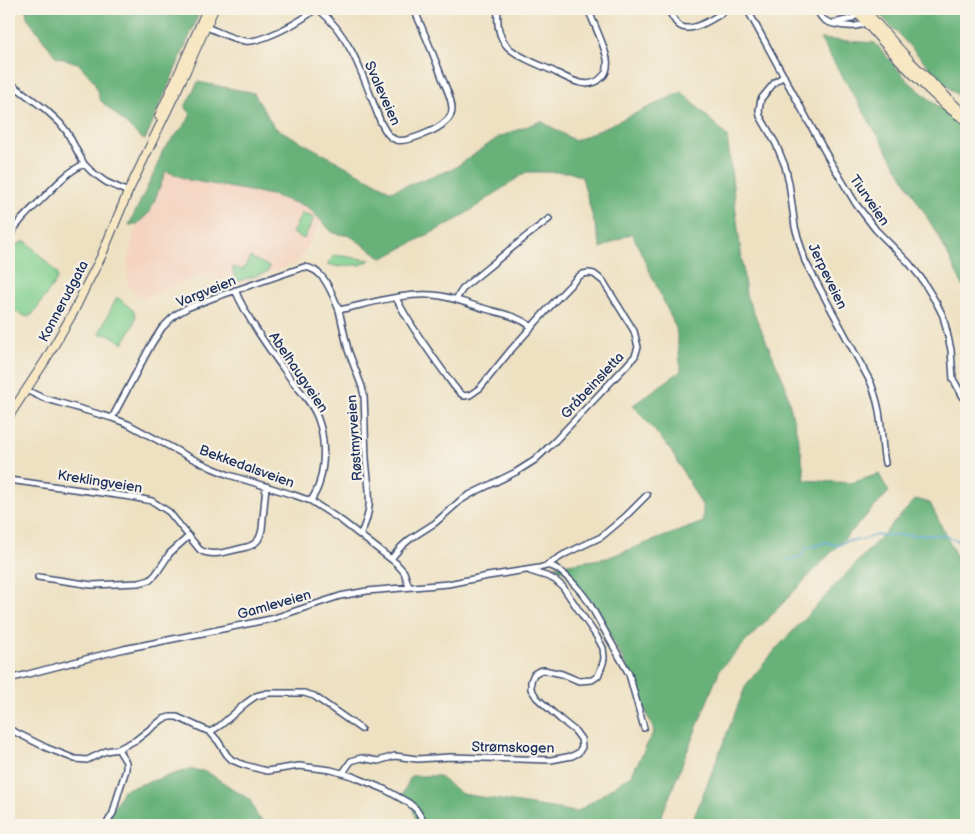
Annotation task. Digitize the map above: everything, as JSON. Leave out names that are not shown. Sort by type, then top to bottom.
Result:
[{"type":"main road","name":"Konnerudgata","points":[[9,416],[45,361],[101,257],[128,192],[186,71],[207,9]]},
{"type":"main road","name":"Konnerudgata","points":[[203,25],[214,9]]},
{"type":"main road","points":[[862,14],[966,116]]},
{"type":"main road","points":[[862,14],[896,57],[958,116],[966,120]]},
{"type":"street","points":[[203,25],[236,39],[250,41],[264,38],[294,24],[316,9]]},
{"type":"street","name":"Svaleveien","points":[[316,9],[325,14],[349,46],[386,132],[394,139],[403,141],[442,125],[450,117],[452,108],[450,97],[414,9]]},
{"type":"street","points":[[498,9],[499,32],[507,46],[518,54],[571,79],[591,84],[602,78],[606,72],[607,62],[588,9]]},
{"type":"street","points":[[668,9],[679,25],[692,28],[728,9]]},
{"type":"street","name":"Tiurveien","points":[[746,9],[856,204],[876,230],[921,278],[938,304],[948,332],[953,380],[966,402]]},
{"type":"street","points":[[816,9],[823,19],[844,26],[858,25],[862,14]]},
{"type":"street","points":[[833,23],[851,19],[862,14]]},
{"type":"street","name":"Jerpeveien","points":[[784,76],[775,82],[761,99],[760,116],[776,144],[785,166],[795,227],[806,261],[871,383],[880,418],[884,463]]},
{"type":"street","points":[[9,82],[46,109],[60,123],[84,164],[99,178],[128,192]]},
{"type":"street","points":[[9,237],[26,214],[63,178],[84,164]]},
{"type":"street","points":[[456,299],[464,287],[549,219]]},
{"type":"street","name":"Vargveien","points":[[112,418],[162,328],[186,308],[300,268],[308,267],[317,272],[327,284],[339,310]]},
{"type":"street","name":"Gråbeinsletta","points":[[391,559],[410,539],[435,523],[471,494],[536,460],[626,366],[638,347],[634,331],[603,281],[594,274],[583,274],[532,326],[480,388],[470,395],[464,396],[458,391],[431,355],[396,298]]},
{"type":"street","name":"Abelhaugveien","points":[[235,290],[246,313],[267,346],[319,420],[322,470],[320,482],[311,502]]},
{"type":"street","points":[[339,310],[409,295],[430,295],[456,299],[518,318],[532,326]]},
{"type":"street","name":"Røstmyrveien","points":[[339,310],[348,350],[364,396],[366,461],[370,491],[366,521],[360,535]]},
{"type":"street","name":"Bekkedalsveien","points":[[26,390],[43,398],[128,424],[212,468],[311,502],[360,535],[396,563],[404,572],[409,587]]},
{"type":"street","name":"Kreklingveien","points":[[9,480],[152,501],[169,512],[200,550],[212,554],[256,544],[261,536],[266,486]]},
{"type":"street","name":"Gamleveien","points":[[9,679],[124,649],[271,619],[340,596],[367,591],[448,584],[547,566],[565,554],[601,537],[647,496]]},
{"type":"street","points":[[38,578],[92,585],[150,580],[170,553],[189,536]]},
{"type":"street","points":[[547,566],[554,566],[560,571],[588,601],[629,674],[644,728]]},
{"type":"street","name":"Strømskogen","points":[[343,773],[351,761],[357,758],[378,761],[395,756],[417,759],[551,760],[576,755],[580,750],[582,742],[578,734],[537,698],[530,685],[532,677],[544,670],[579,680],[592,680],[598,676],[603,663],[603,648],[562,587],[549,577],[527,571]]},
{"type":"street","points":[[210,732],[256,696],[268,693],[304,693],[314,696],[361,729]]},
{"type":"street","points":[[9,729],[47,748],[82,761],[106,751],[118,749],[136,740],[159,721],[170,717],[177,717],[210,732],[232,760],[270,771],[293,766],[304,766],[343,773],[384,789],[409,803],[416,809],[426,825]]},
{"type":"street","points":[[106,825],[113,813],[126,770],[126,762],[118,749]]},
{"type":"shaded area","points":[[165,171],[189,180],[271,195],[308,207],[323,220],[298,262],[238,284],[232,276],[218,280],[218,273],[205,273],[143,299],[127,284],[128,260],[136,225],[150,212]]},
{"type":"green space","points":[[26,9],[201,9],[145,140],[100,100],[94,81],[78,63],[56,57],[27,17]]},
{"type":"green space","points":[[875,9],[966,9],[966,103],[946,85]]},
{"type":"green space","points":[[820,39],[875,43],[908,81],[966,130],[966,292],[939,237]]},
{"type":"green space","points":[[198,82],[254,93],[274,127],[391,191],[453,169],[499,137],[541,121],[575,141],[682,92],[727,136],[746,295],[785,384],[801,451],[805,480],[851,483],[879,474],[889,492],[720,669],[658,825],[417,825],[412,805],[401,798],[411,776],[438,776],[462,794],[577,812],[632,774],[654,731],[628,668],[590,601],[565,571],[554,566],[607,558],[703,522],[703,507],[670,449],[633,405],[681,371],[676,328],[632,233],[601,248],[582,177],[569,172],[526,172],[458,219],[383,258],[350,236],[333,233],[308,207],[271,195],[189,180],[166,171],[150,212],[136,225],[129,225],[163,150],[187,122],[191,114],[185,107]]},
{"type":"green space","points":[[302,213],[314,218],[304,239],[292,233]]},
{"type":"green space","points":[[26,241],[57,273],[57,280],[32,315],[27,317],[9,308],[9,269],[17,244]]},
{"type":"green space","points":[[335,255],[370,260],[361,265],[339,267],[327,264]]},
{"type":"green space","points":[[250,257],[270,267],[267,272],[236,282],[232,268],[243,270]]},
{"type":"green space","points":[[117,297],[134,311],[136,317],[123,343],[108,334],[103,335],[99,333]]},
{"type":"green space","points":[[916,499],[930,503],[958,560],[966,562],[966,825],[691,825],[746,685],[777,648]]},
{"type":"green space","points":[[190,769],[207,772],[250,800],[257,816],[268,825],[105,825],[123,790]]},
{"type":"waterway","points":[[787,560],[803,556],[805,549],[827,542],[838,546],[846,541],[861,540],[877,535],[943,535],[966,544]]}]
